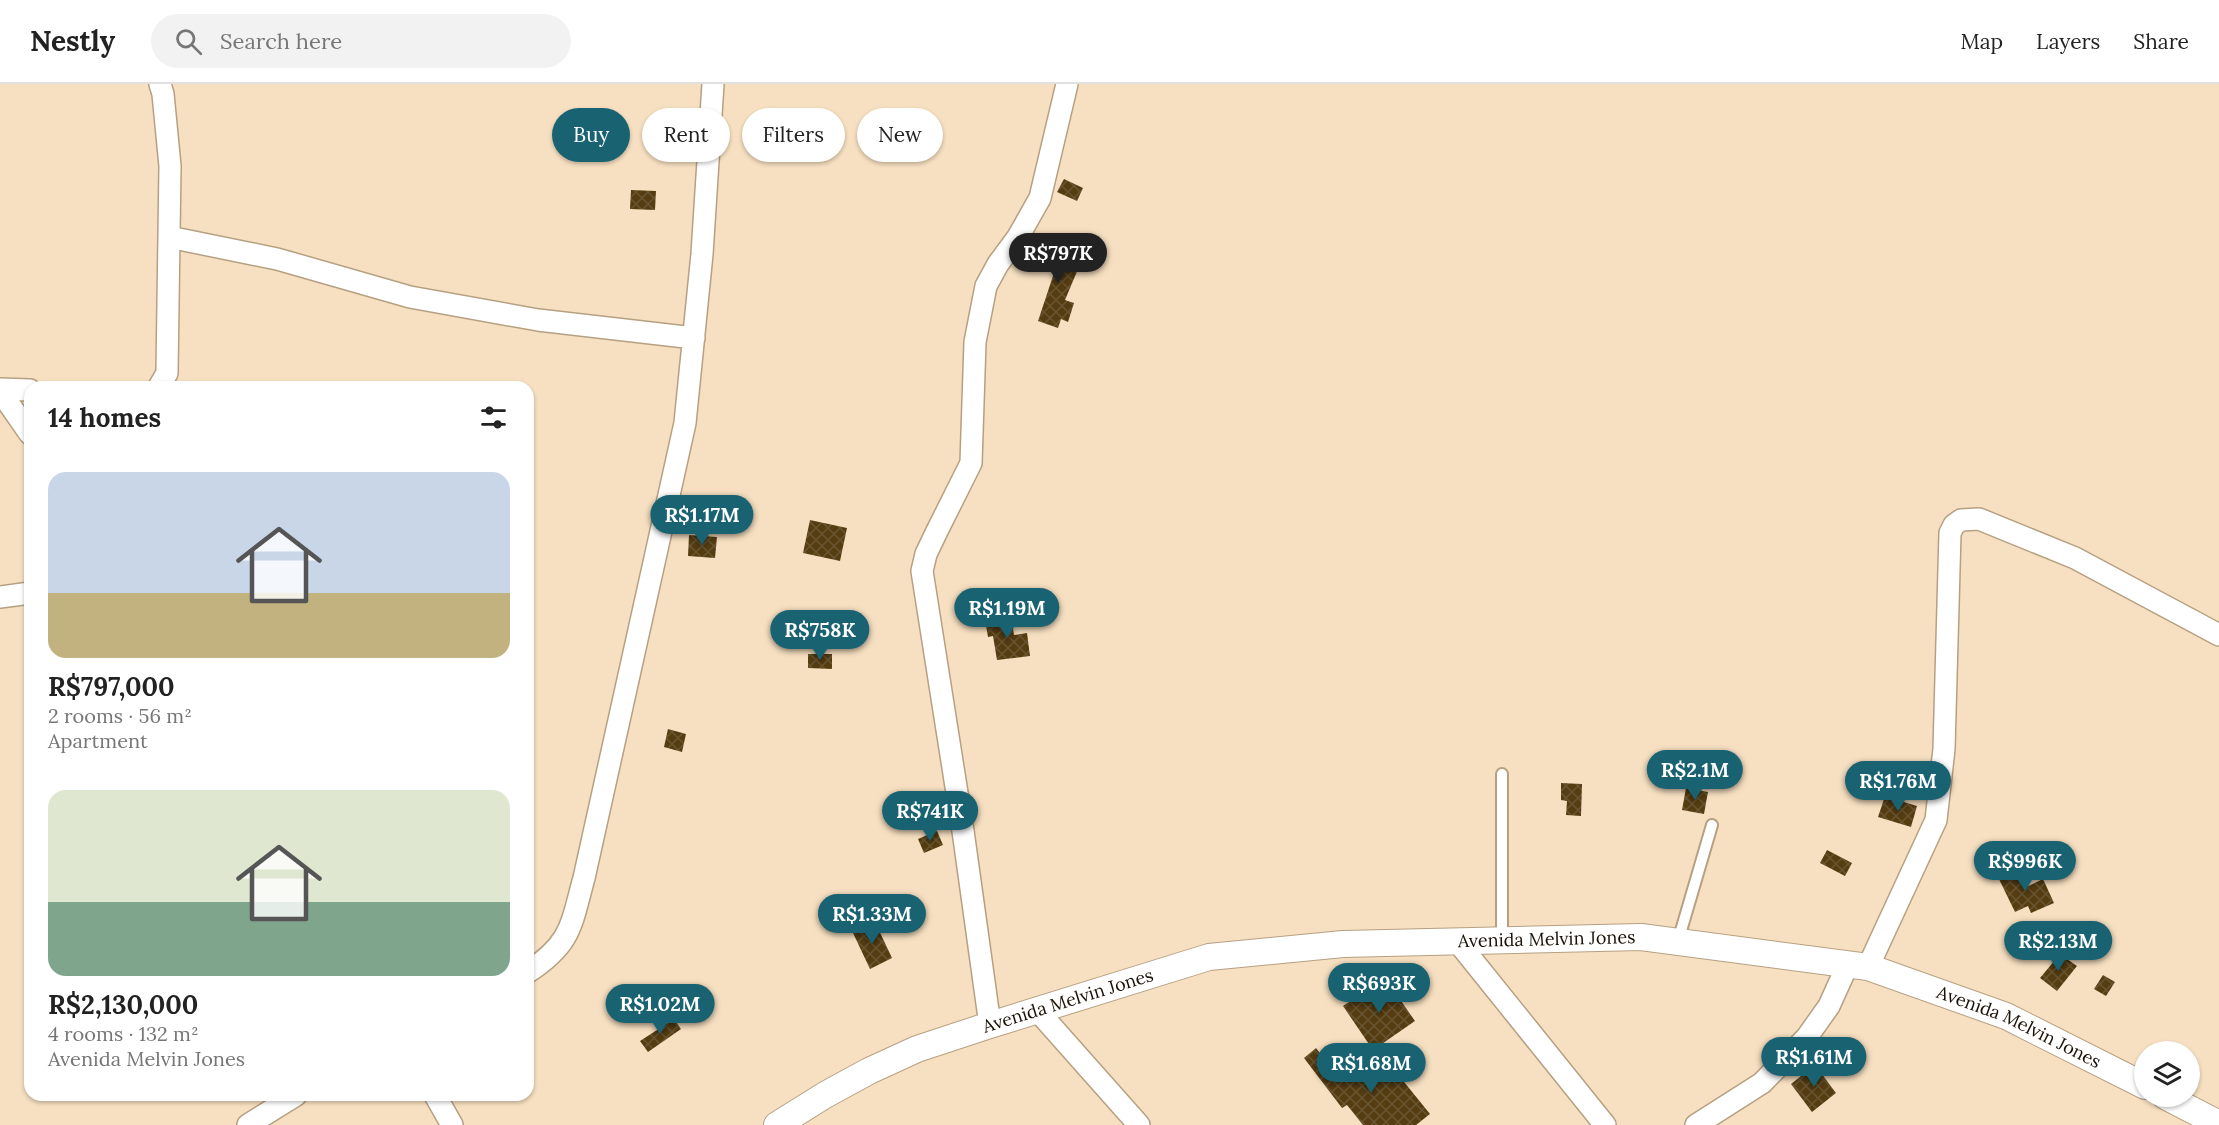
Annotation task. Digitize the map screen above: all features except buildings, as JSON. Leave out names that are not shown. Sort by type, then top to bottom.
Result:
[{"type":"street","points":[[160,84],[170,166],[167,373],[162,381]]},
{"type":"street","points":[[534,968],[563,941],[570,928],[584,878],[685,423],[702,254],[713,84]]},
{"type":"street","points":[[990,1025],[963,831],[922,571],[933,538],[970,463],[975,342],[986,286],[1040,198],[1067,84]]},
{"type":"street","points":[[169,237],[277,259],[410,297],[538,320],[694,338]]},
{"type":"street","points":[[0,390],[24,390]]},
{"type":"street","points":[[0,390],[24,425]]},
{"type":"street","points":[[1696,1125],[1762,1083],[1807,1037],[1858,966],[1936,820],[1944,749],[1950,533],[1954,525],[1961,520],[1979,519],[2075,558],[2219,635]]},
{"type":"street","points":[[0,597],[24,593]]},
{"type":"street","name":"Avenida Melvin Jones","points":[[777,1125],[869,1071],[917,1049],[990,1025],[1209,957],[1343,944],[1641,937],[1858,966],[2006,1016],[2134,1080]]},
{"type":"street","points":[[1457,941],[1605,1125]]},
{"type":"street","points":[[1037,1010],[1138,1125]]},
{"type":"street","points":[[248,1125],[286,1101]]},
{"type":"street","points":[[438,1101],[452,1125]]},
{"type":"street","points":[[2181,1107],[2202,1121]]},
{"type":"lane","points":[[1502,774],[1502,940]]},
{"type":"lane","points":[[1678,942],[1712,825]]}]
